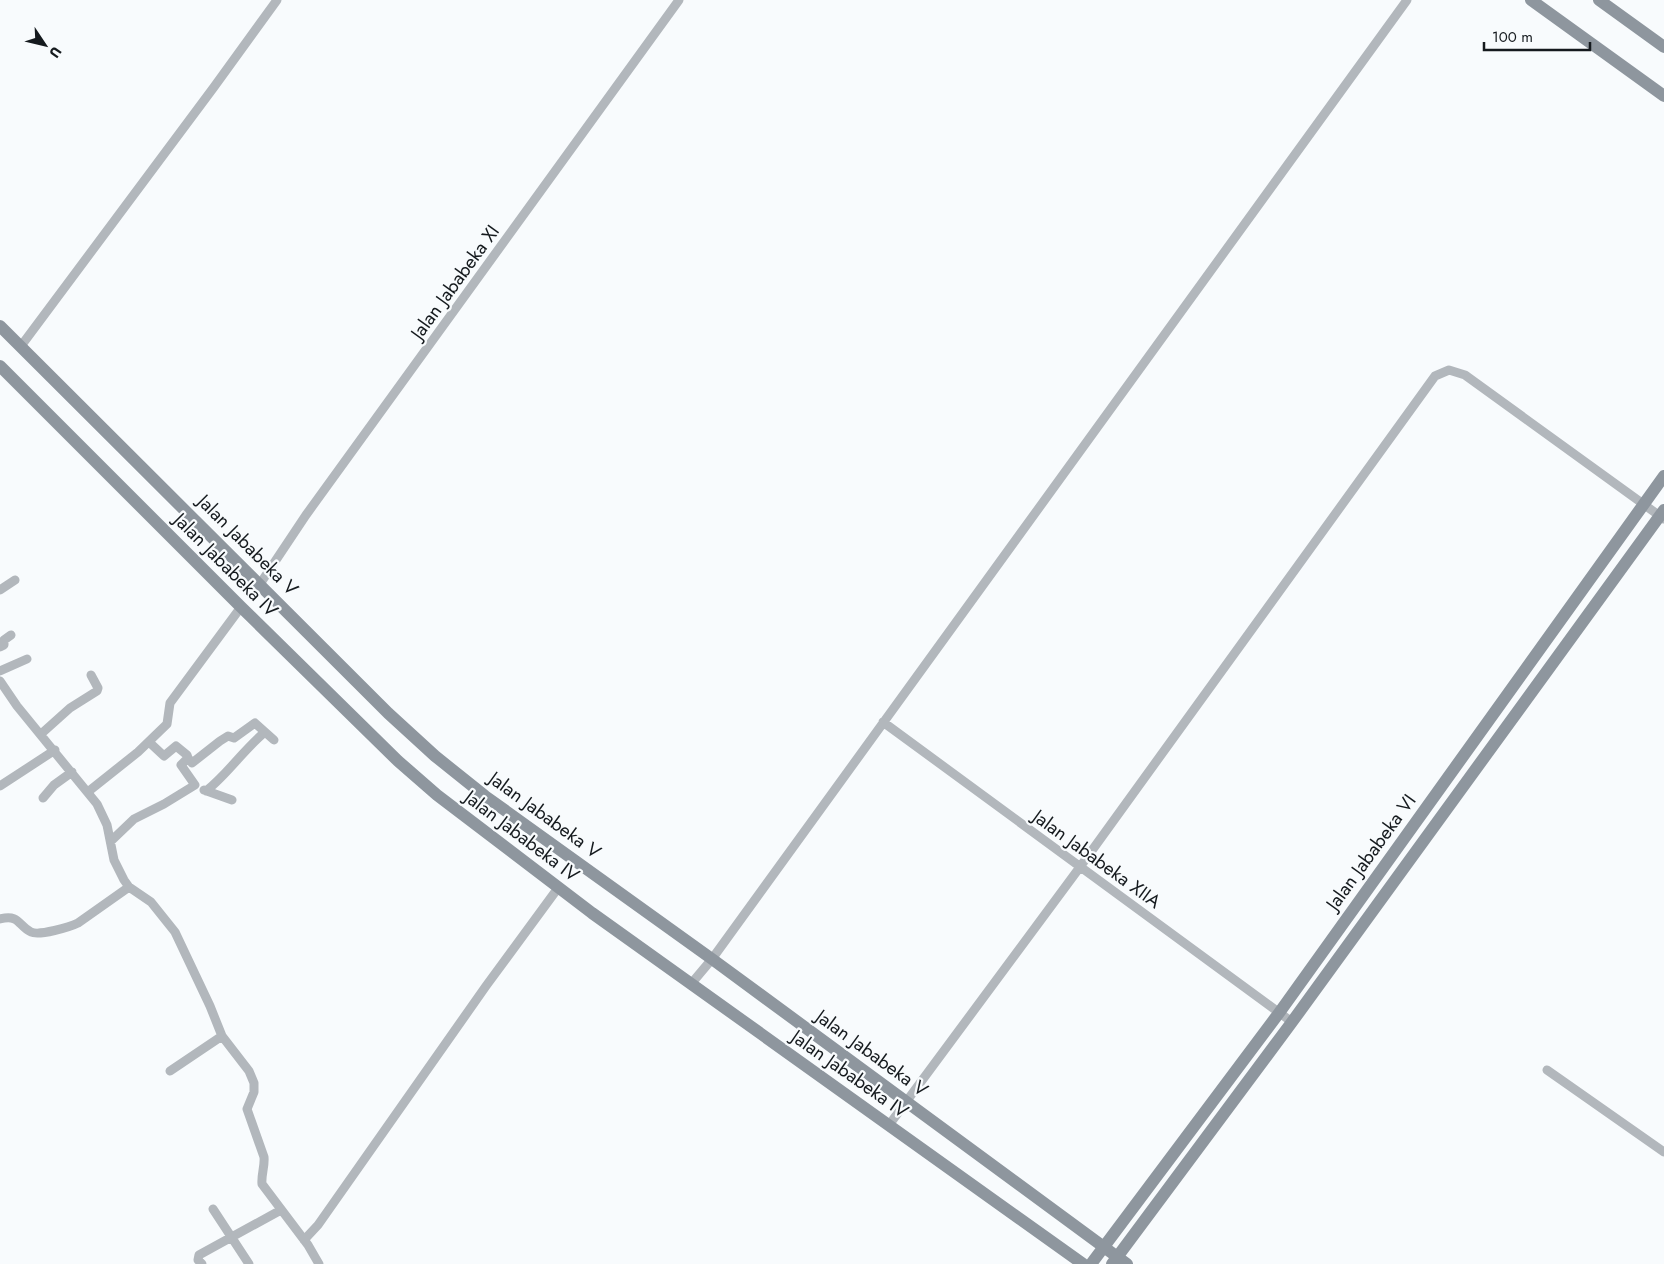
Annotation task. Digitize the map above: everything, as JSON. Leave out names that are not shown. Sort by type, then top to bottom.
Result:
[{"type":"street","points":[[21,346],[277,0]]},
{"type":"street","name":"Jalan Jababeka XI","points":[[260,584],[306,515],[680,0]]},
{"type":"street","points":[[691,984],[712,959],[1407,0]]},
{"type":"street","points":[[1531,0],[1664,96]]},
{"type":"street","points":[[1599,0],[1664,47]]},
{"type":"street","name":"Jalan Jababeka V","points":[[0,326],[388,713],[448,766],[485,796],[712,959],[1104,1247],[1119,1262]]},
{"type":"street","name":"Jalan Jababeka IV","points":[[0,366],[240,607],[415,777],[558,888],[1083,1264]]},
{"type":"street","points":[[889,1125],[1080,867],[1435,376],[1449,370],[1465,375],[1644,504],[1663,515]]},
{"type":"street","name":"Jalan Jababeka VI","points":[[1090,1264],[1279,1012],[1664,476]]},
{"type":"street","name":"Jalan Jababeka VI","points":[[1119,1262],[1663,515]]},
{"type":"street","points":[[0,590],[15,580]]},
{"type":"street","points":[[89,791],[138,752],[168,722],[170,703],[240,607]]},
{"type":"street","points":[[0,647],[4,645],[4,640],[11,635]]},
{"type":"street","points":[[0,671],[27,659]]},
{"type":"street","points":[[41,734],[70,708],[97,691],[98,688],[91,676]]},
{"type":"street","points":[[0,681],[17,706],[89,791],[104,816],[116,867],[129,887],[151,902],[175,932],[222,1036],[249,1071],[254,1083],[254,1092],[247,1110],[264,1157],[265,1164],[261,1177],[262,1184],[304,1240],[319,1264]]},
{"type":"street","name":"Jalan Jababeka XIIA","points":[[883,722],[1292,1022]]},
{"type":"street","points":[[149,742],[164,756],[176,746],[187,755],[192,763],[220,741],[228,736],[234,738],[254,723],[274,740]]},
{"type":"street","points":[[206,792],[226,774],[244,751],[265,732]]},
{"type":"street","points":[[0,786],[55,750]]},
{"type":"street","points":[[188,758],[181,765],[195,783],[199,784],[206,792],[232,800]]},
{"type":"street","points":[[43,798],[54,785],[72,772]]},
{"type":"street","points":[[111,840],[134,819],[194,786],[195,783]]},
{"type":"street","points":[[0,919],[15,919],[30,931],[36,933],[70,927],[129,887]]},
{"type":"street","points":[[304,1240],[318,1225],[486,986],[558,888]]},
{"type":"street","points":[[170,1071],[222,1036]]},
{"type":"street","points":[[1547,1070],[1664,1152]]},
{"type":"street","points":[[213,1209],[249,1264]]},
{"type":"street","points":[[202,1264],[198,1260],[198,1256],[281,1210]]}]
